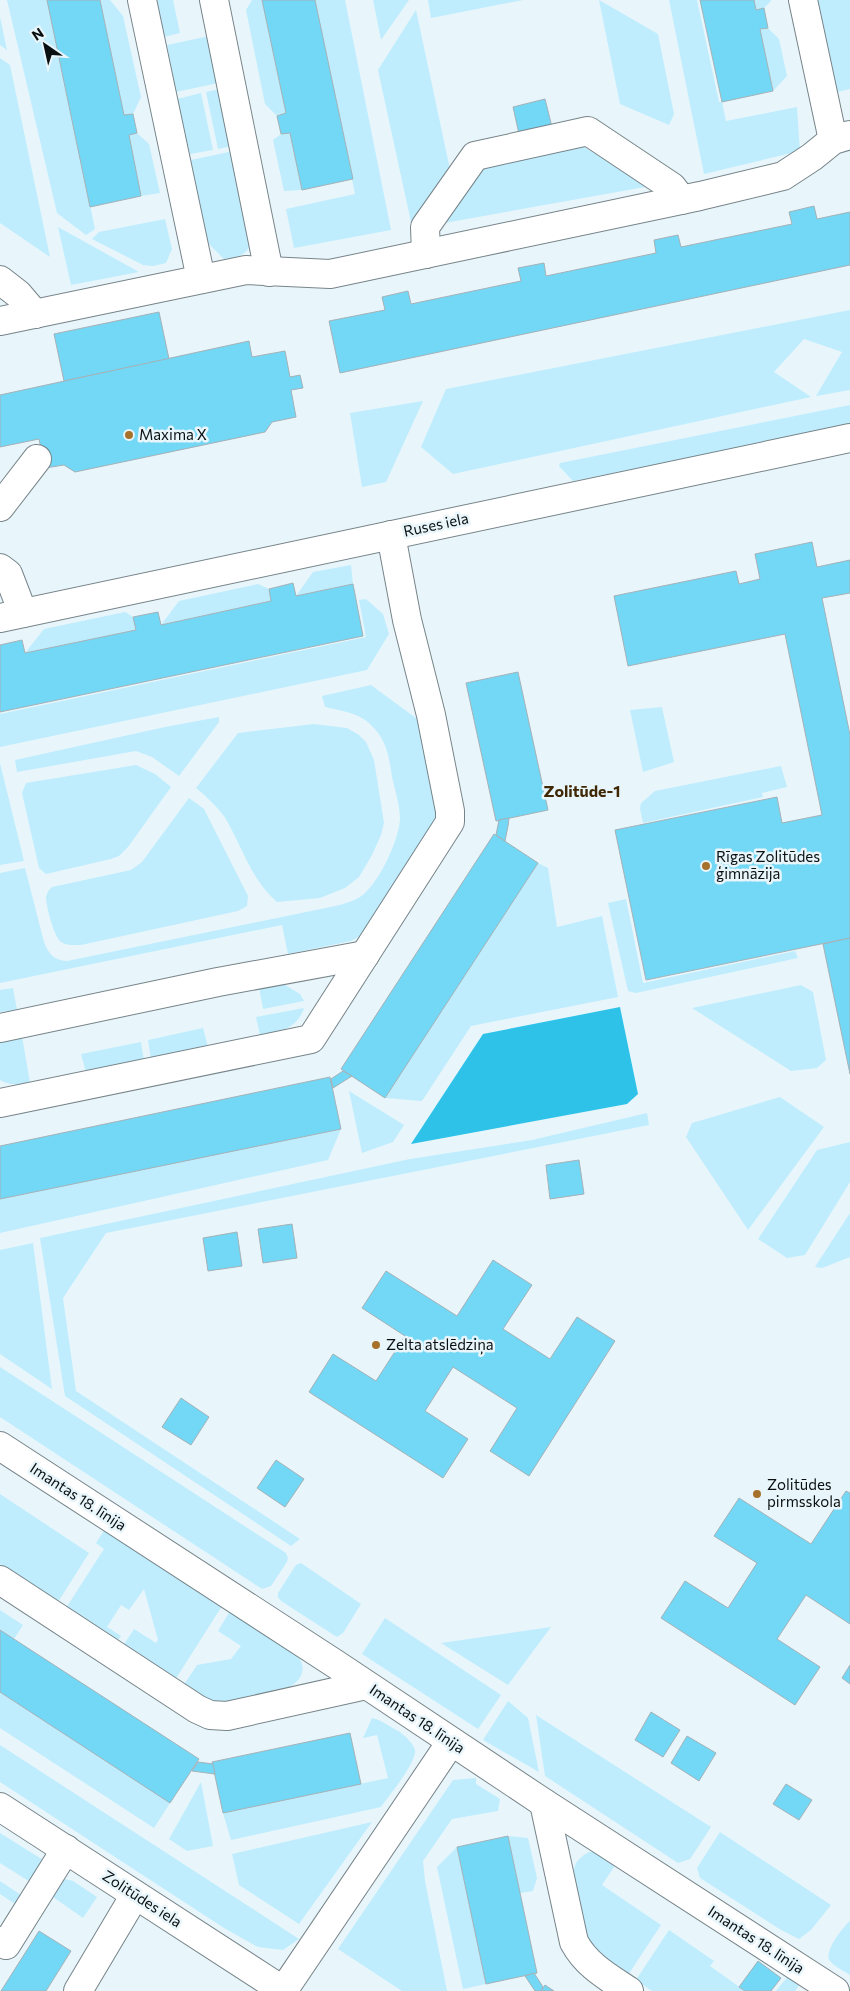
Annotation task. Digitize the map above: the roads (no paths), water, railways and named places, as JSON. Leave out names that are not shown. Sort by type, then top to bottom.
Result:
[{"type":"street","points":[[142,0],[202,278]]},
{"type":"street","points":[[214,0],[269,272]]},
{"type":"street","points":[[0,321],[246,270],[330,274],[682,200],[783,176],[841,138],[803,0]]},
{"type":"street","points":[[426,254],[425,227],[476,156],[588,131],[672,187],[682,200]]},
{"type":"street","points":[[0,280],[23,299],[36,314]]},
{"type":"street","name":"Ruses iela","points":[[0,568],[8,574],[11,616],[850,438]]},
{"type":"street","points":[[0,507],[37,459]]},
{"type":"street","points":[[0,1103],[311,1039],[450,822],[450,811],[433,724],[412,643],[391,535]]},
{"type":"street","points":[[0,1028],[218,982],[365,954]]},
{"type":"street","name":"Imantas 18. līnija","points":[[0,1446],[834,1991]]},
{"type":"street","points":[[0,1580],[210,1716],[227,1716],[366,1685]]},
{"type":"street","points":[[283,1991],[451,1742]]},
{"type":"street","points":[[544,1803],[574,1942],[581,1955],[593,1968],[629,1991]]},
{"type":"street","name":"Zolitūdes iela","points":[[0,1807],[283,1991]]},
{"type":"street","points":[[2,1947],[66,1849]]},
{"type":"street","points":[[78,1991],[136,1895]]},
{"type":"place","name":"Maxima X","points":[[129,435]]},
{"type":"place","name":"Rīgas Zolitūdes ģimnāzija","points":[[706,866]]},
{"type":"place","name":"Zelta atslēdziņa","points":[[376,1345]]},
{"type":"place","name":"Zolitūdes pirmsskola","points":[[757,1494]]},
{"type":"district","name":"Zolitūde-1","points":[[582,791]]}]
